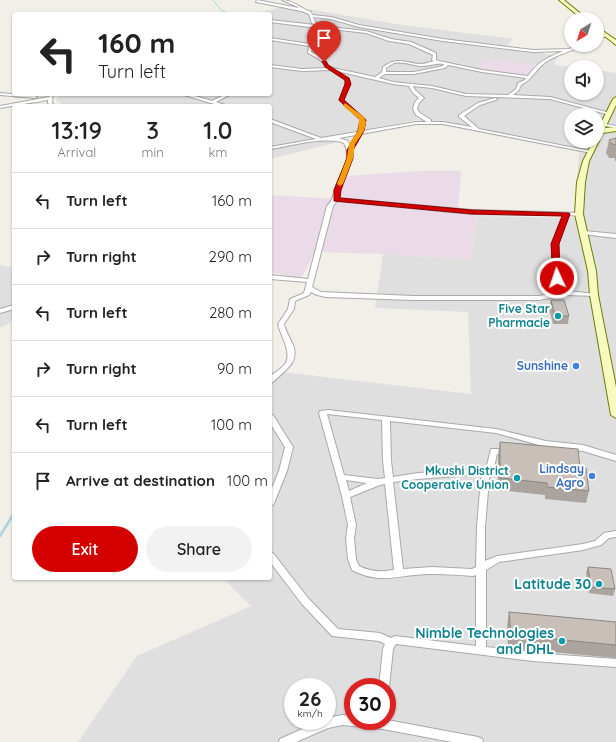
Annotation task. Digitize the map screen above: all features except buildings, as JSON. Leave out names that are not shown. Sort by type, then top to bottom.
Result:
[{"type":"main road","points":[[561,0],[576,12]]},
{"type":"main road","points":[[606,35],[616,43]]},
{"type":"main road","points":[[604,124],[616,98]]},
{"type":"main road","points":[[604,130],[616,127],[608,115]]},
{"type":"main road","points":[[592,148],[581,182],[579,214],[592,271],[594,295],[612,372],[616,415]]},
{"type":"street","points":[[284,0],[299,6],[302,10]]},
{"type":"street","points":[[257,1],[310,13],[314,23],[325,31],[319,35],[309,52],[320,58],[327,66],[348,81],[341,100],[363,120],[359,133],[350,150]]},
{"type":"street","points":[[312,16],[331,18],[373,30],[382,35],[378,36]]},
{"type":"street","points":[[272,21],[362,31],[418,46],[435,54],[434,60],[438,62]]},
{"type":"street","points":[[359,26],[438,39],[533,51],[564,50]]},
{"type":"street","points":[[272,39],[312,45]]},
{"type":"street","points":[[509,97],[518,89],[519,84],[529,77],[536,68],[546,60],[565,52]]},
{"type":"street","points":[[383,73],[384,68],[388,63],[399,60],[423,65],[438,62],[447,63],[482,71],[529,77]]},
{"type":"street","points":[[375,79],[383,73],[414,73],[444,67],[447,63]]},
{"type":"street","points":[[272,67],[302,70],[334,70],[411,86],[432,87],[466,95],[555,99],[608,115]]},
{"type":"street","points":[[411,86],[413,91],[422,98],[417,102],[415,109],[418,114],[429,121]]},
{"type":"street","points":[[0,94],[12,95]]},
{"type":"street","points":[[17,96],[51,96]]},
{"type":"street","points":[[15,104],[51,96]]},
{"type":"street","points":[[190,96],[220,104]]},
{"type":"street","points":[[213,102],[226,96]]},
{"type":"street","points":[[477,129],[461,116],[479,104],[501,97]]},
{"type":"street","points":[[0,107],[12,105]]},
{"type":"street","points":[[272,121],[327,139],[338,139],[346,142],[350,150],[350,158],[337,190],[336,199],[330,206],[306,295],[292,300],[291,309],[281,324],[282,332],[292,349],[292,356],[289,364],[272,378]]},
{"type":"street","points":[[272,148],[429,121],[477,129],[590,152]]},
{"type":"street","points":[[604,124],[616,127]]},
{"type":"street","points":[[336,199],[472,212],[579,214]]},
{"type":"street","points":[[566,293],[560,290],[558,286],[555,244],[567,214]]},
{"type":"street","points":[[584,233],[616,236]]},
{"type":"street","points":[[272,277],[310,284],[319,294],[326,295],[414,298],[540,298],[566,293],[594,295]]},
{"type":"street","points":[[0,311],[12,308]]},
{"type":"street","points":[[616,458],[583,448],[546,444],[496,431],[328,412],[323,413],[342,477],[352,525],[350,538],[352,559],[355,568],[365,573],[399,574],[432,570],[467,574],[481,569],[496,558],[516,557],[583,547],[598,543],[607,535],[616,534]]},
{"type":"street","points":[[386,419],[387,461],[399,574]]},
{"type":"street","points":[[272,420],[289,447],[283,471],[272,498]]},
{"type":"street","points":[[528,450],[546,444]]},
{"type":"street","points":[[481,649],[481,569],[485,479],[489,471],[494,451],[514,450]]},
{"type":"street","points":[[342,477],[378,482],[418,476],[489,471]]},
{"type":"street","points":[[346,496],[378,482]]},
{"type":"street","points":[[272,558],[305,601],[335,634],[380,636],[391,642],[395,640],[481,649],[526,657],[616,663]]},
{"type":"street","points":[[385,678],[388,649],[391,642]]},
{"type":"street","points":[[284,742],[327,723],[344,720]]},
{"type":"street","points":[[396,725],[478,742]]},
{"type":"shaded area","points":[[289,6],[402,25],[513,39],[505,47],[558,56],[554,65],[564,66],[564,100],[604,100],[604,71],[616,73],[616,742],[78,742],[137,656],[251,606],[225,580],[272,580],[272,372],[471,394],[468,312],[375,308],[383,254],[470,259],[478,216],[575,218],[579,152],[416,120],[351,132],[334,143],[272,158],[272,104],[63,104],[56,100],[59,96],[272,96],[272,12],[260,12]]},
{"type":"shaded area","points":[[484,58],[536,65],[527,76],[475,69]]},
{"type":"shaded area","points":[[419,171],[461,171],[458,213],[478,216],[470,259],[315,252],[301,279],[272,272],[272,195],[337,199],[345,176]]},
{"type":"shaded area","points":[[0,265],[12,268],[12,322],[0,328]]},
{"type":"waterway","points":[[213,0],[221,10],[225,12]]},
{"type":"waterway","points":[[0,536],[12,516]]},
{"type":"slow traffic","points":[[340,184],[350,158],[352,144],[361,131],[363,122],[362,118],[345,105]]},
{"type":"place","name":"Five Star Pharmacie","points":[[558,316]]},
{"type":"place","name":"Sunshine","points":[[576,366]]},
{"type":"place","name":"Lindsay Agro","points":[[592,476]]},
{"type":"place","name":"Mkushi District Cooperative Union","points":[[517,478]]},
{"type":"place","name":"Latitude 30","points":[[599,584]]},
{"type":"place","name":"Nimble Technologies and DHL","points":[[562,641]]},
{"type":"route","points":[[324,62],[327,66],[347,79],[348,84],[341,100],[363,120],[361,131],[352,144],[350,158],[337,190],[336,199],[472,212],[567,214],[555,244],[557,278]]}]
